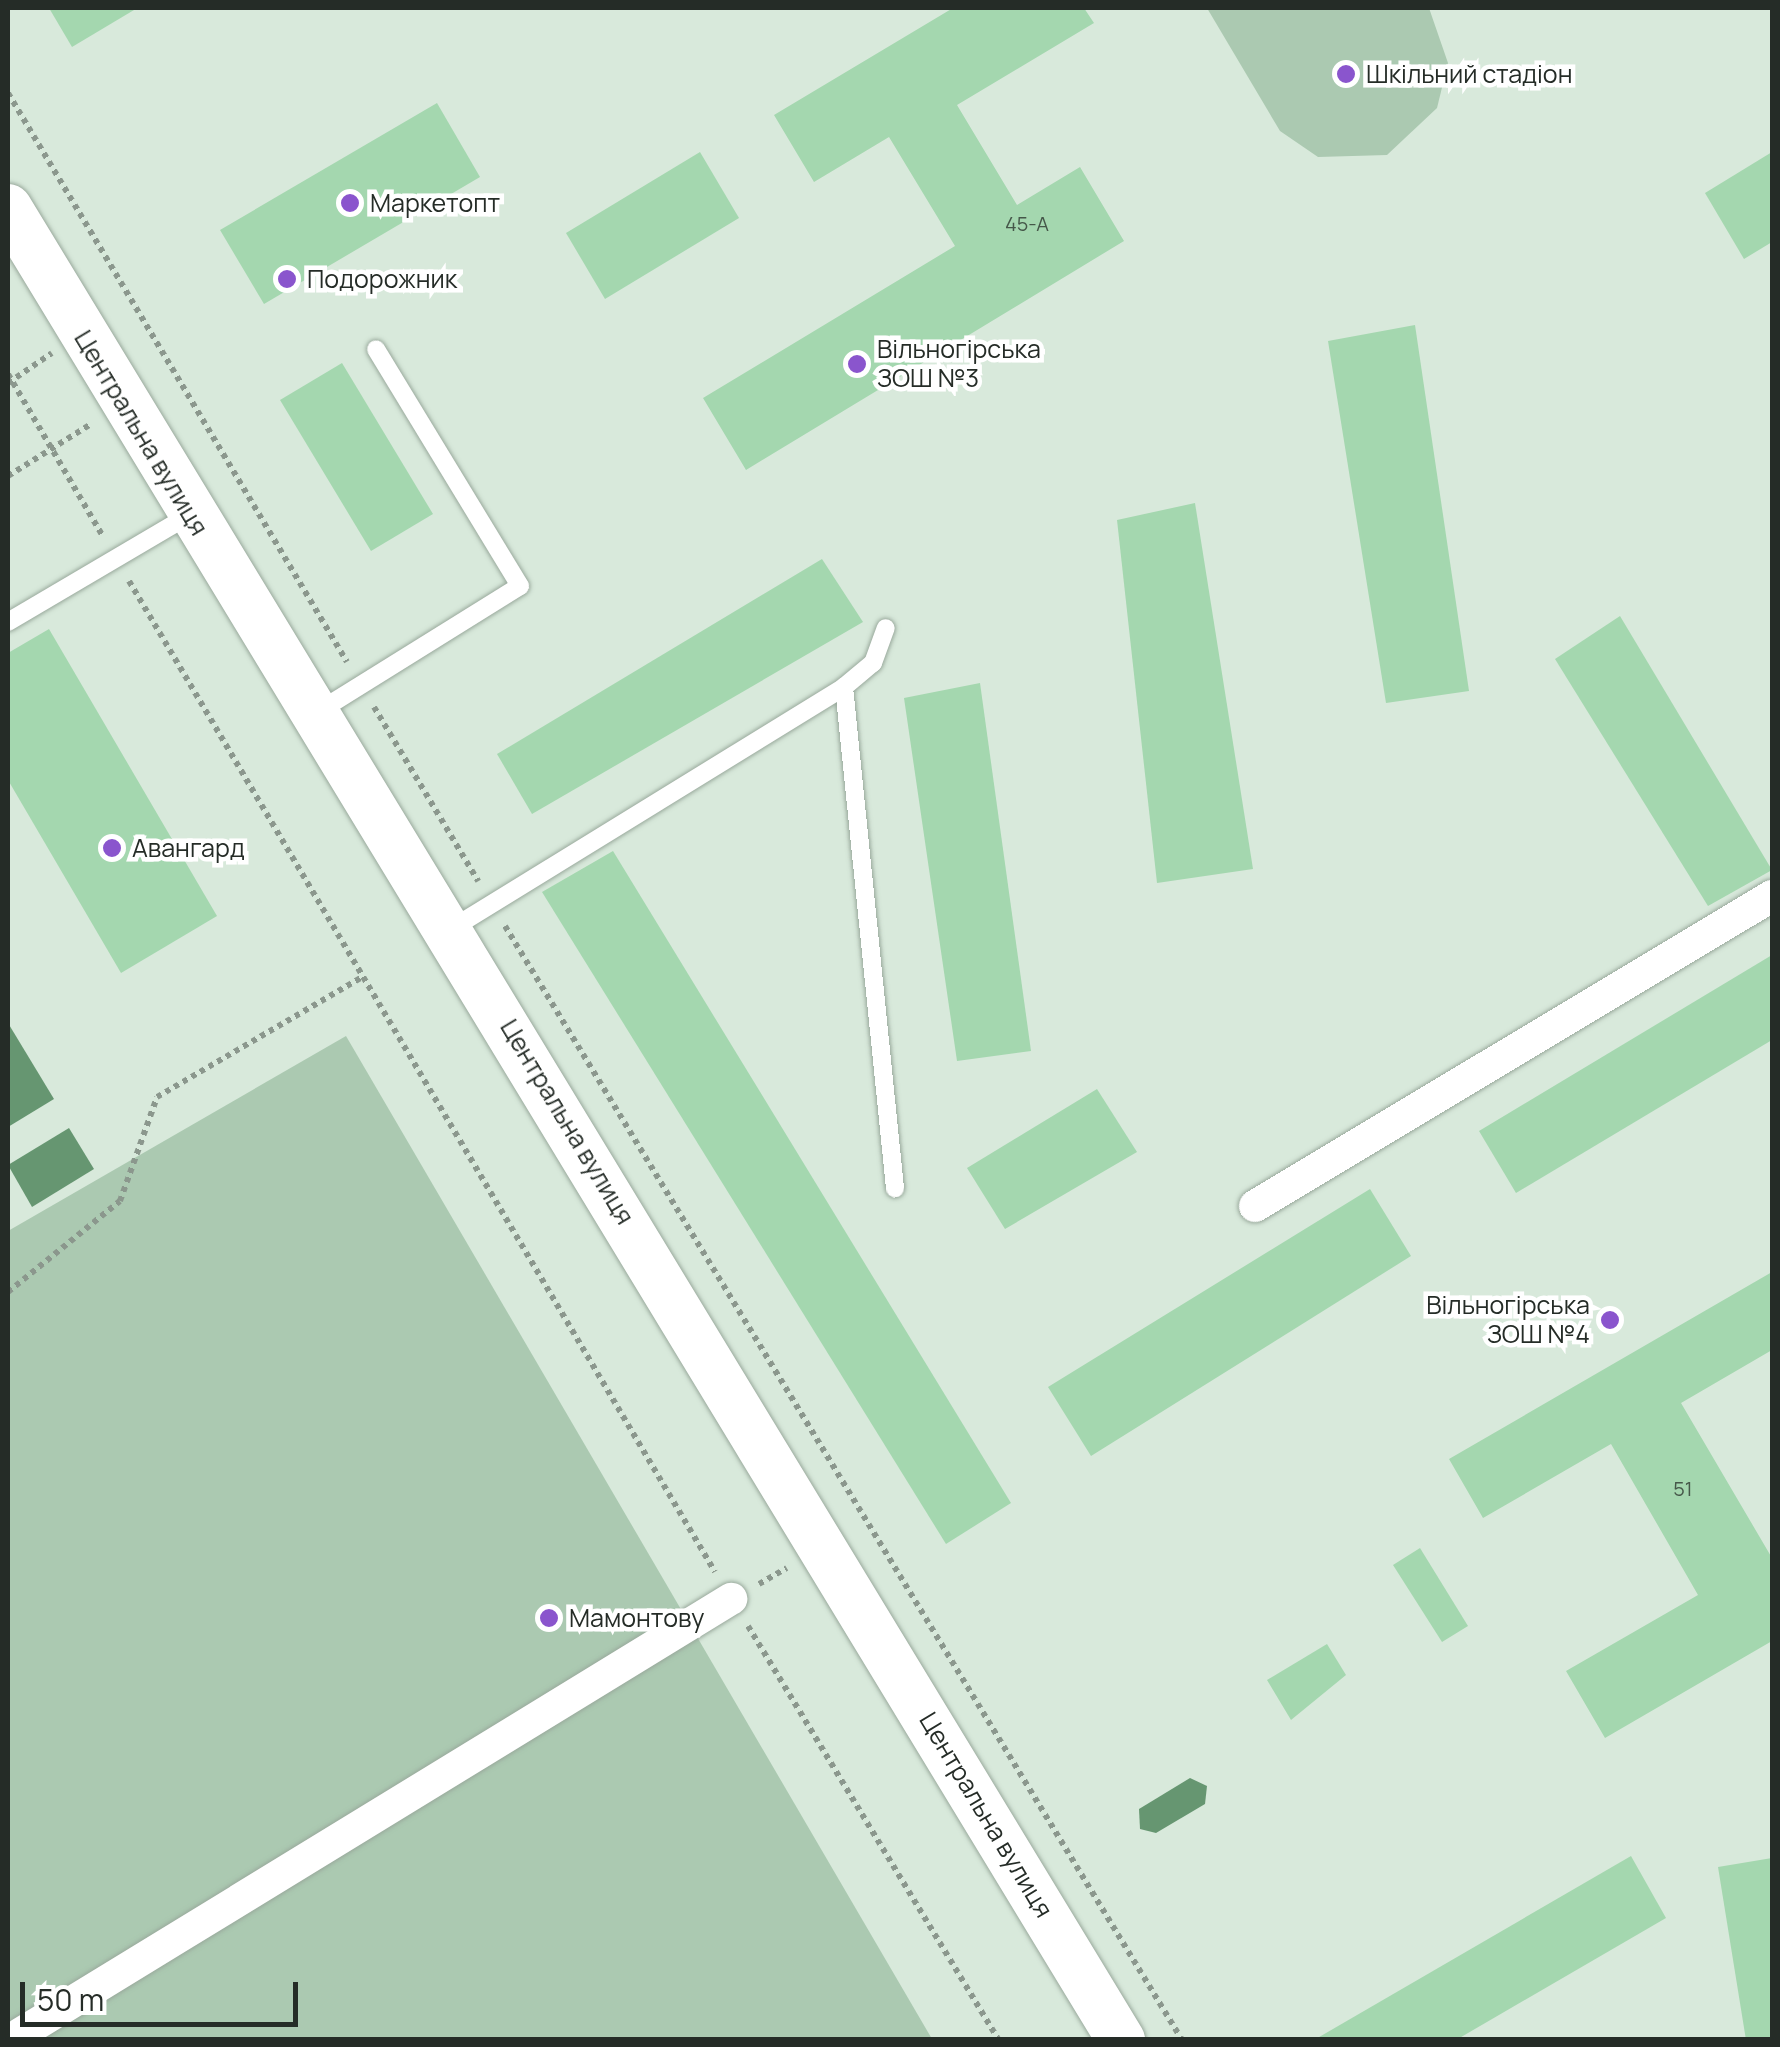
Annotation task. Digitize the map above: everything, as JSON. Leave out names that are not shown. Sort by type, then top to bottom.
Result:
[{"type":"main road","name":"Центральна вулиця","points":[[8,208],[191,514],[451,929],[1121,2040]]},
{"type":"street","points":[[1255,1206],[1772,896]]},
{"type":"street","points":[[16,2031],[732,1599]]},
{"type":"lane","points":[[316,714],[520,586],[376,350]]},
{"type":"lane","points":[[8,622],[191,514]]},
{"type":"lane","points":[[451,929],[844,688],[873,663],[886,628]]},
{"type":"lane","points":[[844,688],[894,1188]]},
{"type":"path","points":[[8,94],[490,902],[1182,2040]]},
{"type":"path","points":[[8,374],[361,978],[998,2040]]},
{"type":"path","points":[[8,1292],[120,1201],[156,1098],[361,978]]},
{"type":"path","points":[[732,1599],[825,1547]]},
{"type":"shaded area","name":"Шкільний стадіон","points":[[1207,8],[1429,8],[1448,63],[1437,108],[1387,155],[1318,157],[1280,131]]},
{"type":"shaded area","points":[[8,1023],[54,1099],[8,1127]]},
{"type":"shaded area","points":[[346,1036],[932,2039],[8,2039],[8,1231]]},
{"type":"shaded area","points":[[69,1128],[94,1169],[32,1207],[8,1165]]},
{"type":"shaded area","points":[[1190,1778],[1207,1786],[1205,1804],[1156,1833],[1140,1829],[1139,1809]]},
{"type":"building","points":[[49,8],[133,8],[134,10],[72,47]]},
{"type":"building","points":[[953,8],[1084,8],[1094,23],[957,105],[1017,205],[1080,167],[1124,241],[746,470],[703,398],[955,246],[889,137],[814,182],[774,115]]},
{"type":"building","name":"Маркетопт","points":[[437,103],[480,177],[264,304],[220,230]]},
{"type":"building","points":[[700,152],[739,218],[605,299],[566,233]]},
{"type":"building","points":[[1772,152],[1772,242],[1744,259],[1705,193]]},
{"type":"building","points":[[1415,325],[1469,691],[1386,703],[1328,341]]},
{"type":"building","points":[[342,363],[433,514],[371,551],[280,400]]},
{"type":"building","points":[[1195,503],[1253,869],[1157,883],[1117,520]]},
{"type":"building","points":[[822,559],[863,622],[532,814],[497,754]]},
{"type":"building","points":[[1620,616],[1772,870],[1708,906],[1555,659]]},
{"type":"building","name":"Авангард","points":[[49,629],[217,916],[121,973],[8,780],[8,653]]},
{"type":"building","points":[[980,683],[1031,1051],[957,1061],[904,698]]},
{"type":"building","points":[[613,851],[1011,1503],[946,1544],[542,892]]},
{"type":"building","points":[[1772,955],[1772,1040],[1516,1193],[1479,1131]]},
{"type":"building","points":[[1097,1089],[1137,1152],[1005,1229],[967,1168]]},
{"type":"building","points":[[1370,1189],[1411,1256],[1091,1456],[1048,1387]]},
{"type":"building","points":[[1772,1272],[1772,1350],[1681,1403],[1772,1558],[1772,1641],[1605,1738],[1566,1671],[1698,1595],[1611,1444],[1483,1518],[1449,1459]]},
{"type":"building","points":[[1420,1548],[1468,1626],[1442,1642],[1393,1565]]},
{"type":"building","points":[[1327,1644],[1346,1675],[1291,1720],[1267,1680]]},
{"type":"building","points":[[1631,1856],[1666,1918],[1456,2040],[1314,2040]]},
{"type":"building","points":[[1772,1858],[1772,2040],[1746,2040],[1718,1867]]},
{"type":"place","name":"Шкільний стадіон","points":[[1346,74]]},
{"type":"place","name":"Маркетопт","points":[[350,203]]},
{"type":"place","name":"Подорожник","points":[[287,279]]},
{"type":"place","name":"Вільногірська ЗОШ №3","points":[[857,364]]},
{"type":"place","name":"Авангард","points":[[112,848]]},
{"type":"place","name":"Вільногірська ЗОШ №4","points":[[1610,1320]]},
{"type":"place","name":"Мамонтову","points":[[549,1618]]}]
